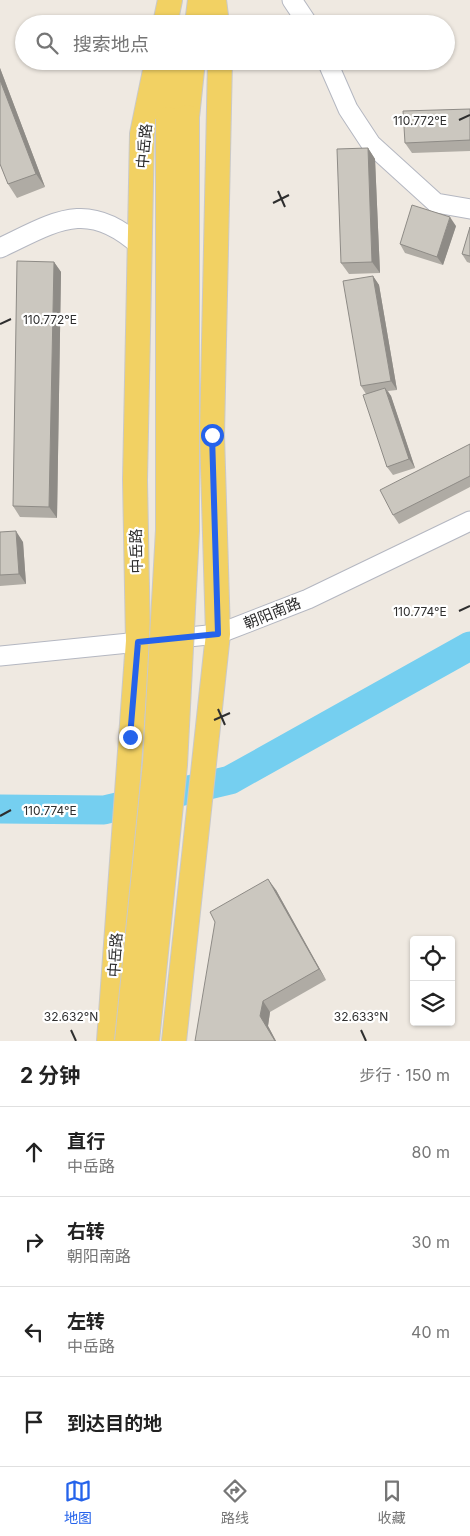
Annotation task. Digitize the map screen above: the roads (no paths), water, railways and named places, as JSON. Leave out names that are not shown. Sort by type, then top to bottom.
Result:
[{"type":"main road","points":[[167,15],[170,0]]},
{"type":"main road","points":[[173,15],[174,0]]},
{"type":"main road","points":[[198,15],[200,0]]},
{"type":"main road","points":[[214,0],[216,15]]},
{"type":"main road","name":"中岳路","points":[[109,1041],[138,642],[135,480],[142,134],[156,70]]},
{"type":"main road","points":[[172,70],[177,118]]},
{"type":"main road","name":"中岳路","points":[[127,1041],[155,763],[168,530],[177,118],[190,70]]},
{"type":"main road","points":[[174,1041],[218,634],[212,435],[220,70]]},
{"type":"main road","name":"中岳路","points":[[147,1041],[174,765],[188,531],[177,118]]},
{"type":"street","points":[[292,0],[302,15]]},
{"type":"street","points":[[331,70],[348,109],[371,144],[436,202],[470,209]]},
{"type":"street","points":[[0,248],[57,221],[79,218],[102,221],[123,230],[140,246]]},
{"type":"street","name":"朝阳南路","points":[[0,656],[218,634],[308,598],[470,521]]},
{"type":"waterway","points":[[0,809],[104,810],[230,780],[470,646]]}]
